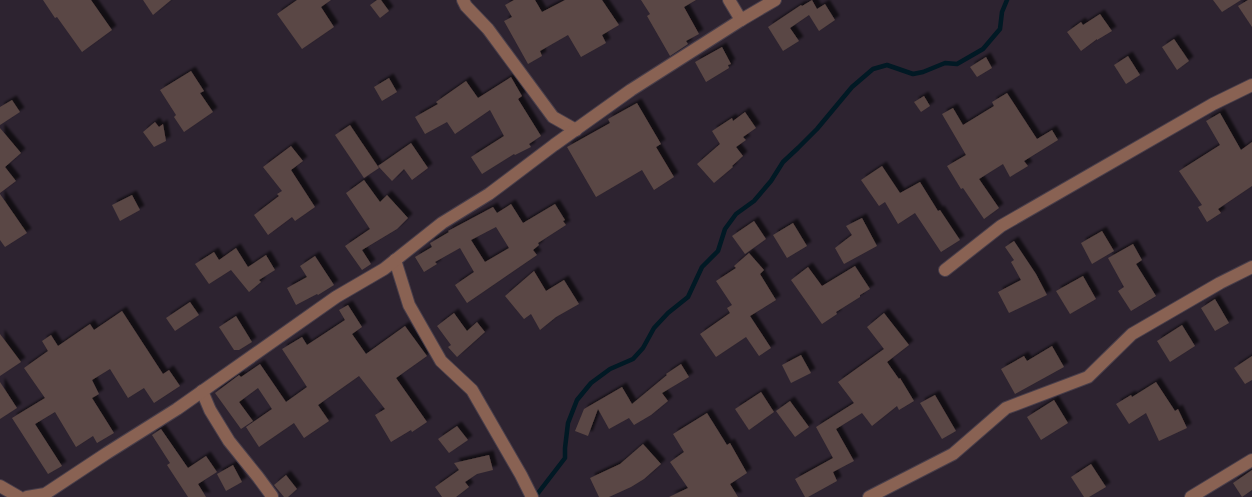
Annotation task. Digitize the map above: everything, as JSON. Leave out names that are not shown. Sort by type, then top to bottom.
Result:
[{"type":"street","points":[[464,0],[466,6],[488,29],[553,117],[576,130]]},
{"type":"street","points":[[729,0],[740,20]]},
{"type":"street","points":[[27,497],[45,494],[177,409],[336,297],[384,269],[442,223],[489,194],[631,90],[740,20],[775,0]]},
{"type":"street","points":[[945,270],[1001,226],[1206,108],[1252,85]]},
{"type":"street","points":[[395,260],[409,305],[441,361],[472,390],[532,497]]},
{"type":"street","points":[[869,497],[953,454],[1006,408],[1088,377],[1132,334],[1220,282],[1252,267]]},
{"type":"street","points":[[202,391],[210,410],[229,441],[272,496]]},
{"type":"street","points":[[1191,497],[1252,460]]},
{"type":"street","points":[[0,486],[19,497]]},
{"type":"building","points":[[43,0],[91,0],[112,30],[82,52]]},
{"type":"building","points":[[143,0],[171,0],[153,15]]},
{"type":"building","points":[[297,0],[331,0],[321,7],[334,27],[302,49],[277,14]]},
{"type":"building","points":[[377,0],[381,0],[389,11],[380,18],[370,5]]},
{"type":"building","points":[[514,0],[535,0],[542,12],[565,0],[602,0],[619,25],[602,35],[606,43],[581,57],[568,35],[540,51],[542,56],[528,64],[504,21],[512,17],[505,5]]},
{"type":"building","points":[[641,0],[696,0],[684,7],[699,34],[686,41],[688,44],[670,56],[647,16],[650,14]]},
{"type":"building","points":[[812,0],[817,9],[825,4],[835,20],[819,31],[809,15],[790,28],[799,41],[783,51],[768,27]]},
{"type":"building","points":[[1213,0],[1241,0],[1222,12]]},
{"type":"building","points":[[1248,0],[1252,0],[1252,27],[1238,6]]},
{"type":"building","points":[[1100,14],[1112,31],[1081,51],[1067,32],[1081,22],[1083,25]]},
{"type":"building","points":[[1174,39],[1189,61],[1177,70],[1162,47]]},
{"type":"building","points":[[722,47],[731,64],[728,65],[729,68],[706,82],[695,62]]},
{"type":"building","points":[[1128,56],[1140,75],[1126,84],[1114,65]]},
{"type":"building","points":[[986,57],[992,68],[977,77],[970,67]]},
{"type":"building","points":[[191,71],[204,91],[200,93],[213,112],[184,132],[160,90]]},
{"type":"building","points":[[511,77],[522,96],[518,99],[541,136],[529,144],[531,147],[514,154],[482,174],[471,157],[504,136],[490,110],[455,134],[447,122],[425,134],[415,117],[438,104],[436,102],[466,81],[478,98]]},
{"type":"building","points":[[389,78],[397,92],[382,101],[374,87]]},
{"type":"building","points":[[1007,93],[1037,139],[1052,130],[1058,140],[1024,161],[1028,166],[1010,177],[1003,164],[979,179],[999,208],[984,219],[963,188],[961,189],[947,166],[966,155],[942,114],[953,108],[963,125],[994,106],[992,102]]},
{"type":"building","points":[[924,96],[930,106],[921,112],[914,102]]},
{"type":"building","points":[[12,100],[20,112],[0,125],[0,107]]},
{"type":"building","points":[[637,103],[661,144],[656,147],[674,177],[654,190],[642,170],[596,197],[567,147],[610,123],[608,119]]},
{"type":"building","points":[[745,112],[756,128],[743,137],[746,140],[736,147],[743,156],[714,183],[697,164],[720,144],[712,131],[732,118],[733,121]]},
{"type":"building","points":[[1220,113],[1241,150],[1252,142],[1252,186],[1218,209],[1221,213],[1207,222],[1198,207],[1202,205],[1179,171],[1220,145],[1206,121]]},
{"type":"building","points":[[155,122],[159,127],[163,124],[166,141],[154,147],[143,132]]},
{"type":"building","points":[[350,125],[379,168],[364,178],[335,135]]},
{"type":"building","points":[[0,128],[21,153],[5,167],[16,181],[0,193]]},
{"type":"building","points":[[411,143],[428,168],[412,180],[404,169],[392,181],[378,166]]},
{"type":"building","points":[[291,146],[303,161],[291,170],[315,207],[295,221],[292,217],[268,235],[254,215],[279,196],[277,194],[282,191],[263,167]]},
{"type":"building","points":[[882,166],[900,193],[920,182],[938,211],[940,210],[960,240],[941,252],[915,213],[898,224],[885,202],[879,206],[861,180]]},
{"type":"building","points":[[364,180],[380,202],[387,195],[408,218],[397,229],[362,250],[371,264],[362,270],[345,246],[370,229],[346,193]]},
{"type":"building","points":[[0,194],[27,233],[5,247],[0,240]]},
{"type":"building","points":[[132,195],[140,210],[120,221],[112,205]]},
{"type":"building","points":[[511,204],[523,223],[555,204],[566,225],[538,243],[539,245],[533,250],[537,255],[467,303],[455,285],[474,272],[460,248],[435,262],[437,264],[424,272],[415,257],[432,247],[430,243],[448,231],[493,207],[497,213]],"holes":[[[496,227],[509,248],[485,262],[471,240]]]},
{"type":"building","points":[[862,218],[877,246],[844,264],[835,248],[852,235],[846,226]]},
{"type":"building","points":[[754,221],[766,239],[745,254],[732,236]]},
{"type":"building","points":[[793,223],[807,246],[787,258],[773,235]]},
{"type":"building","points":[[1102,231],[1114,251],[1092,264],[1081,243]]},
{"type":"building","points":[[1014,241],[1036,274],[1047,295],[1009,313],[998,292],[1021,280],[1011,262],[1014,260],[1005,247]]},
{"type":"building","points":[[1133,244],[1142,260],[1136,264],[1156,296],[1131,311],[1118,291],[1124,287],[1108,258]]},
{"type":"building","points":[[236,248],[248,267],[266,255],[275,270],[259,280],[261,282],[249,292],[231,270],[209,284],[195,264],[214,252],[219,260]]},
{"type":"building","points":[[749,253],[764,270],[760,274],[776,300],[750,316],[771,348],[759,356],[746,337],[716,357],[700,334],[730,313],[727,308],[732,305],[716,281],[736,268],[734,266]]},
{"type":"building","points":[[315,256],[334,285],[296,305],[287,288],[307,277],[300,266]]},
{"type":"building","points":[[855,266],[870,289],[822,324],[791,280],[808,267],[822,286]]},
{"type":"building","points":[[534,271],[546,291],[564,280],[579,304],[556,317],[540,330],[531,314],[524,319],[505,296]]},
{"type":"building","points":[[1083,276],[1096,299],[1070,314],[1056,291]]},
{"type":"building","points":[[1215,299],[1229,323],[1215,331],[1201,308]]},
{"type":"building","points":[[190,302],[199,315],[175,331],[166,318]]},
{"type":"building","points":[[348,305],[362,327],[352,334],[366,354],[405,326],[427,356],[396,378],[427,422],[391,442],[375,415],[385,409],[359,376],[318,405],[329,421],[304,438],[294,423],[259,447],[246,427],[272,409],[258,388],[239,402],[253,421],[241,429],[215,393],[239,375],[241,377],[260,364],[286,402],[307,387],[282,349],[302,337],[307,345],[345,320],[339,310]]},
{"type":"building","points":[[122,311],[163,374],[169,370],[180,386],[154,403],[144,388],[128,398],[110,369],[92,380],[99,394],[92,398],[114,433],[97,443],[93,436],[76,447],[55,412],[35,424],[62,466],[48,474],[12,418],[45,398],[24,368],[48,351],[42,341],[51,335],[58,346],[90,324],[94,330]]},
{"type":"building","points":[[454,313],[467,331],[477,322],[485,332],[457,357],[448,347],[451,345],[437,326]]},
{"type":"building","points":[[884,313],[909,345],[887,362],[900,378],[914,401],[899,410],[897,406],[872,426],[862,413],[836,429],[854,461],[833,472],[837,481],[805,497],[795,479],[833,458],[816,427],[854,403],[838,382],[884,349],[867,327]]},
{"type":"building","points":[[236,316],[252,342],[239,350],[234,350],[219,327]]},
{"type":"building","points":[[1182,325],[1195,346],[1170,362],[1157,341]]},
{"type":"building","points":[[0,334],[21,362],[0,376]]},
{"type":"building","points":[[1052,346],[1064,367],[1015,394],[1001,369],[1024,356],[1027,361]]},
{"type":"building","points":[[801,355],[811,373],[791,383],[782,365]]},
{"type":"building","points":[[1252,356],[1252,380],[1245,384],[1234,368]]},
{"type":"building","points":[[681,364],[689,377],[662,393],[668,401],[651,415],[634,425],[629,418],[609,429],[598,409],[588,436],[575,431],[584,409],[622,387],[632,404],[666,374]]},
{"type":"building","points":[[0,382],[17,408],[0,419]]},
{"type":"building","points":[[1156,382],[1175,411],[1178,409],[1187,428],[1159,441],[1146,413],[1129,424],[1116,404],[1131,395],[1132,397]]},
{"type":"building","points":[[761,392],[774,412],[749,430],[735,409]]},
{"type":"building","points":[[935,395],[956,431],[942,439],[920,403]]},
{"type":"building","points":[[1054,400],[1068,423],[1041,440],[1027,417]]},
{"type":"building","points":[[790,401],[809,427],[795,437],[776,411]]},
{"type":"building","points":[[707,413],[727,445],[730,443],[747,473],[730,484],[738,497],[669,497],[688,488],[670,462],[684,452],[673,434]]},
{"type":"building","points":[[457,426],[468,440],[449,453],[438,439]]},
{"type":"building","points":[[161,429],[188,468],[206,456],[217,472],[198,484],[206,497],[188,497],[167,465],[170,463],[152,435]]},
{"type":"building","points":[[643,444],[661,464],[644,479],[631,487],[609,497],[599,497],[590,478],[620,464]]},
{"type":"building","points":[[489,455],[493,470],[477,474],[465,482],[469,487],[456,497],[442,497],[435,487],[459,470],[454,463]]},
{"type":"building","points":[[1091,464],[1106,487],[1089,497],[1084,497],[1071,477]]},
{"type":"building","points":[[233,465],[242,482],[226,491],[217,474]]},
{"type":"building","points":[[1252,470],[1252,490],[1242,497],[1233,483]]},
{"type":"building","points":[[286,475],[297,489],[288,497],[284,497],[274,485]]},
{"type":"waterway","points":[[535,497],[565,458],[568,423],[577,400],[591,383],[610,369],[633,359],[643,348],[654,328],[668,313],[688,297],[702,267],[718,251],[725,229],[736,214],[754,201],[771,181],[783,162],[817,129],[852,87],[873,69],[887,65],[913,74],[945,63],[957,64],[983,49],[1000,29],[1002,12],[1007,0]]}]
